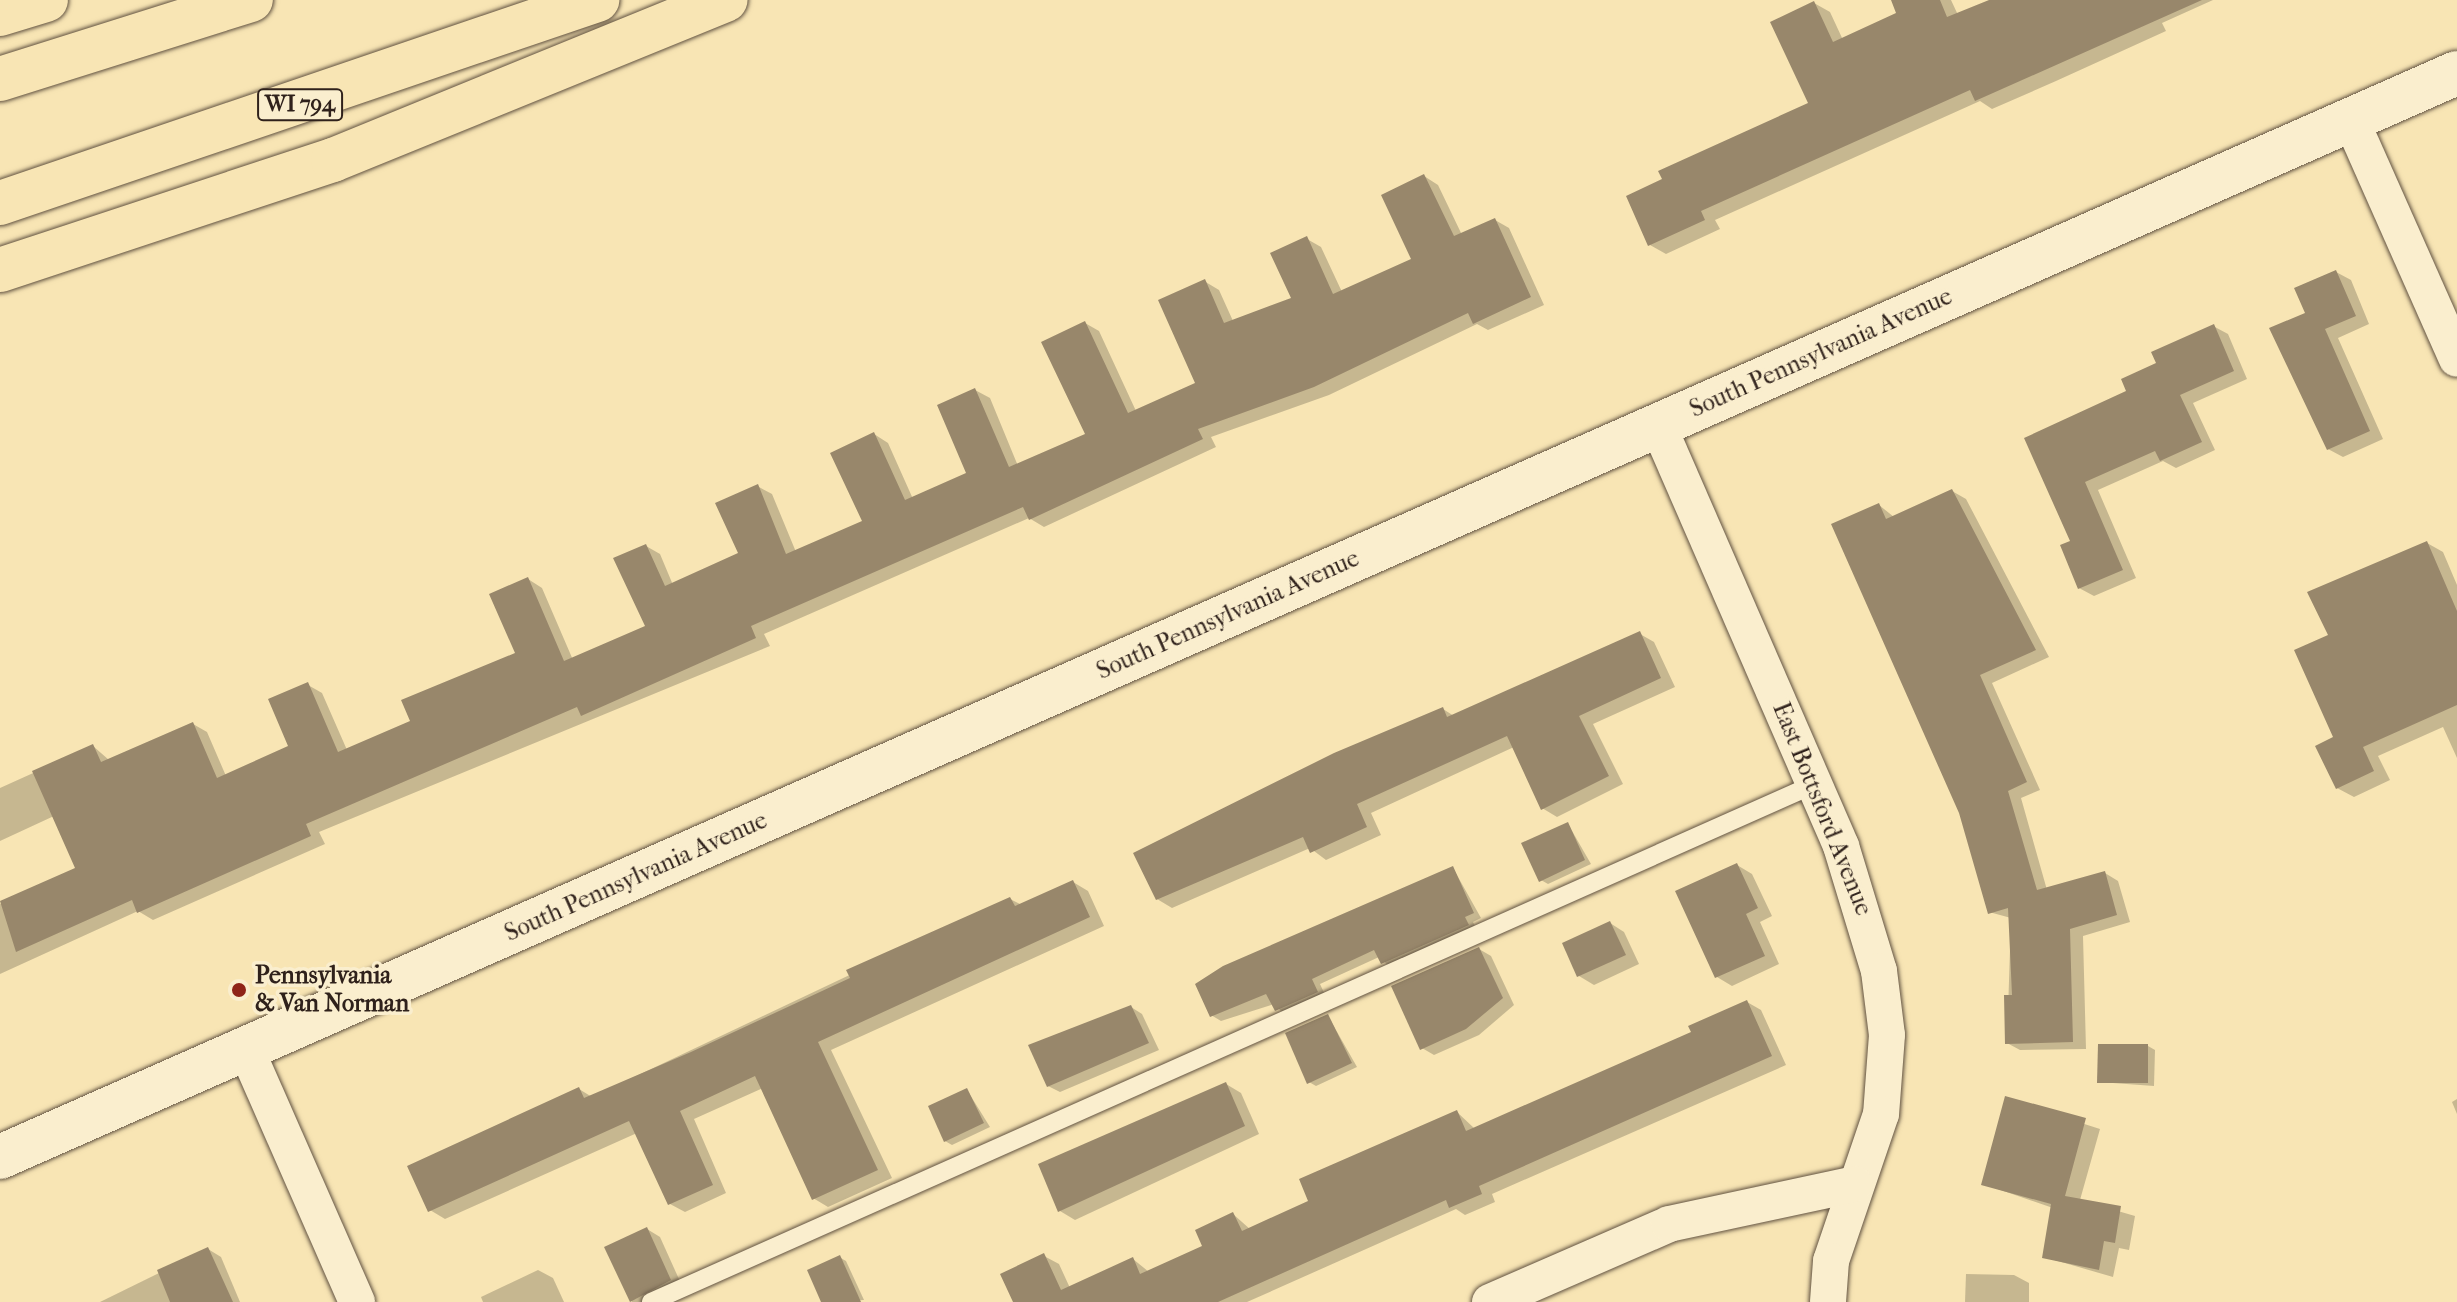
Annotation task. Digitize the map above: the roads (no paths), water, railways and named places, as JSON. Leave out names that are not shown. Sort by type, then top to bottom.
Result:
[{"type":"main road","points":[[0,14],[46,0]]},
{"type":"main road","points":[[0,79],[251,0]]},
{"type":"main road","name":"WI 794","points":[[0,203],[597,0]]},
{"type":"main road","points":[[0,270],[333,160],[726,0]]},
{"type":"street","name":"South Pennsylvania Avenue","points":[[0,1157],[2457,73]]},
{"type":"street","points":[[2351,120],[2457,359]]},
{"type":"street","name":"East Bottsford Avenue","points":[[1658,425],[1815,784],[1867,915],[1887,1035],[1881,1114],[1831,1261],[1828,1302]]},
{"type":"street","points":[[246,1049],[357,1302]]},
{"type":"street","points":[[1490,1302],[1669,1224],[1855,1184]]},
{"type":"lane","points":[[651,1302],[1815,784]]},
{"type":"place","name":"Pennsylvania & Van Norman","points":[[239,990]]}]
